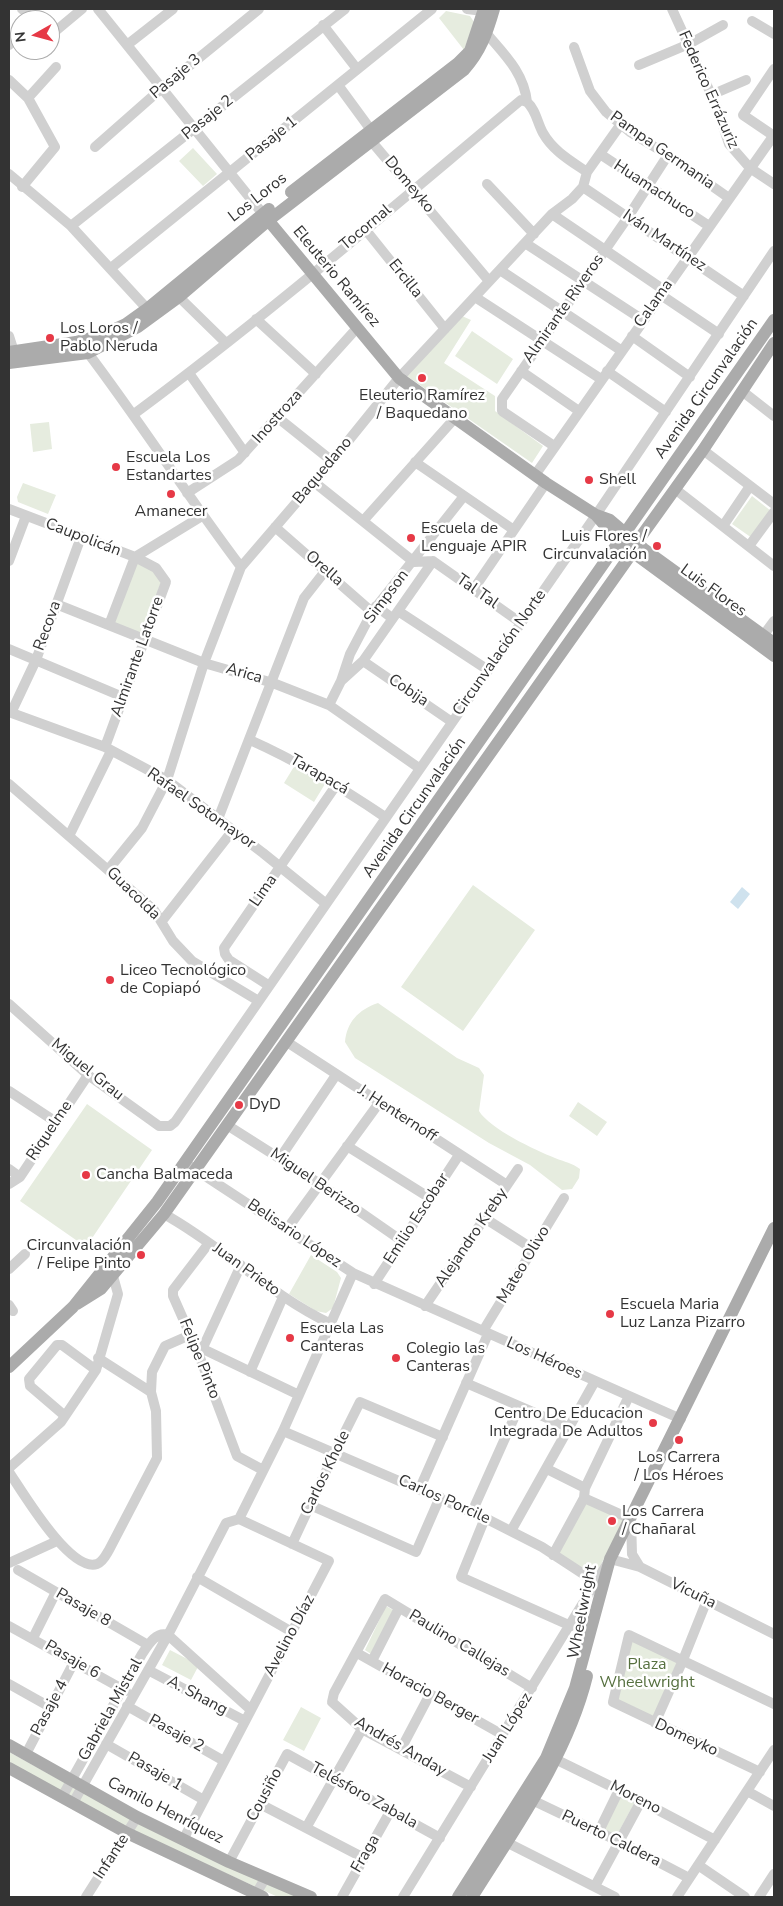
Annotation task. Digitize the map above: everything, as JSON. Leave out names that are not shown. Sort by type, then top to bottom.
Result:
[{"type":"main road","name":"Los Loros","points":[[12,357],[89,339],[151,313],[266,217],[372,136],[464,70],[476,57],[487,34],[487,10]]},
{"type":"main road","name":"Los Loros","points":[[372,136],[470,51],[487,10]]},
{"type":"main road","name":"Los Loros","points":[[12,357],[88,353],[179,297],[266,217]]},
{"type":"main road","name":"Eleuterio Ramírez","points":[[266,217],[399,378],[546,483],[596,515],[635,547]]},
{"type":"main road","name":"Avenida Circunvalación","points":[[73,1307],[95,1294],[113,1276],[164,1214],[191,1166],[774,320]]},
{"type":"main road","name":"Avenida Circunvalación","points":[[9,1367],[73,1307],[152,1209],[227,1125],[703,450],[774,343]]},
{"type":"main road","name":"Luis Flores","points":[[635,547],[760,639],[774,656]]},
{"type":"main road","name":"Luis Flores","points":[[760,639],[774,643]]},
{"type":"main road","points":[[610,1559],[774,1228]]},
{"type":"main road","name":"Wheelwright","points":[[472,1897],[555,1759],[583,1692],[598,1628],[610,1559]]},
{"type":"main road","name":"Wheelwright","points":[[458,1897],[546,1758],[575,1688],[610,1559]]},
{"type":"main road","name":"Camilo Henríquez","points":[[9,1745],[137,1817],[229,1862],[311,1897]]},
{"type":"main road","points":[[9,1768],[128,1833],[258,1896]]},
{"type":"street","points":[[60,27],[82,9]]},
{"type":"street","name":"Eleuterio Ramírez","points":[[98,9],[266,217]]},
{"type":"street","points":[[127,45],[173,9]]},
{"type":"street","name":"Pasaje 3","points":[[95,147],[162,88],[259,9]]},
{"type":"street","name":"Pasaje 1","points":[[111,268],[432,9]]},
{"type":"street","points":[[466,9],[487,10]]},
{"type":"street","name":"Federico Errázuriz","points":[[672,9],[711,95],[729,144],[750,168],[774,184]]},
{"type":"street","name":"Pasaje 2","points":[[71,226],[342,10]]},
{"type":"street","points":[[752,21],[774,34]]},
{"type":"street","points":[[639,66],[688,44],[723,24]]},
{"type":"street","points":[[323,25],[357,69]]},
{"type":"street","points":[[487,34],[509,59],[525,86],[527,102],[533,107],[544,133],[557,152],[587,172]]},
{"type":"street","name":"Pampa Germania","points":[[574,48],[590,91],[606,112],[729,198]]},
{"type":"street","points":[[28,98],[56,66]]},
{"type":"street","points":[[774,69],[743,115],[774,135]]},
{"type":"street","points":[[9,80],[28,98],[55,147],[22,186]]},
{"type":"street","points":[[711,95],[746,80]]},
{"type":"street","name":"Domeyko","points":[[338,85],[372,136],[413,190],[489,281]]},
{"type":"street","name":"Tocornal","points":[[134,414],[256,319],[521,100],[527,102]]},
{"type":"street","points":[[583,187],[587,172],[621,124]]},
{"type":"street","name":"Calama","points":[[535,474],[774,135]]},
{"type":"street","name":"Huamachuco","points":[[600,154],[709,226]]},
{"type":"street","name":"Almirante Riveros","points":[[554,446],[502,412],[502,399],[628,217],[668,154]]},
{"type":"street","points":[[9,174],[71,226],[151,313]]},
{"type":"street","points":[[487,184],[534,234]]},
{"type":"street","name":"Baquedano","points":[[108,870],[142,828],[166,780],[204,663],[241,567],[332,461],[399,378],[552,214],[572,200],[583,187]]},
{"type":"street","name":"Iván Martínez","points":[[583,187],[688,256],[744,296]]},
{"type":"street","points":[[552,214],[605,250],[718,334]]},
{"type":"street","name":"Ercilla","points":[[365,229],[445,329]]},
{"type":"street","points":[[525,243],[643,320]]},
{"type":"street","name":"Circunvalación Norte","points":[[170,1126],[175,1122],[596,515],[774,251]]},
{"type":"street","points":[[500,270],[622,350]]},
{"type":"street","points":[[179,297],[226,343]]},
{"type":"street","points":[[475,297],[542,340],[666,412]]},
{"type":"street","points":[[256,319],[316,374]]},
{"type":"street","name":"Inostroza","points":[[187,492],[238,460],[357,328]]},
{"type":"street","points":[[9,336],[12,357]]},
{"type":"street","points":[[632,336],[690,377]]},
{"type":"street","points":[[88,353],[134,414],[202,516],[241,567]]},
{"type":"street","points":[[521,371],[579,411]]},
{"type":"street","points":[[189,373],[245,453]]},
{"type":"street","points":[[742,390],[774,416]]},
{"type":"street","points":[[277,417],[332,461]]},
{"type":"street","points":[[363,521],[455,418]]},
{"type":"street","points":[[703,450],[774,504]]},
{"type":"street","points":[[416,462],[514,530]]},
{"type":"street","points":[[314,482],[414,562],[433,561]]},
{"type":"street","points":[[473,590],[546,483]]},
{"type":"street","points":[[723,526],[750,486]]},
{"type":"street","points":[[675,489],[774,566]]},
{"type":"street","name":"Simpson","points":[[329,705],[341,681],[350,654],[374,609],[414,562],[464,496]]},
{"type":"street","name":"Caupolicán","points":[[9,509],[135,557],[156,568]]},
{"type":"street","points":[[750,546],[774,512]]},
{"type":"street","points":[[9,561],[26,516]]},
{"type":"street","points":[[109,625],[135,557],[202,516]]},
{"type":"street","name":"Orella","points":[[275,527],[374,609],[395,615],[488,670]]},
{"type":"street","name":"Recova","points":[[10,713],[36,660],[80,537]]},
{"type":"street","name":"Simpson","points":[[341,681],[363,661],[433,561]]},
{"type":"street","name":"Tal Tal","points":[[433,561],[521,623]]},
{"type":"street","name":"Almirante Latorre","points":[[69,836],[108,749],[123,697],[166,582],[156,568]]},
{"type":"street","points":[[218,819],[273,683],[304,598],[326,570]]},
{"type":"street","name":"Arica","points":[[56,604],[204,663],[273,683],[329,705],[419,768]]},
{"type":"street","points":[[760,639],[774,621]]},
{"type":"street","points":[[9,649],[123,697]]},
{"type":"street","name":"Cobija","points":[[363,661],[452,722]]},
{"type":"street","name":"Rafael Sotomayor","points":[[10,713],[108,749],[166,780],[280,866],[325,904]]},
{"type":"street","name":"Tarapacá","points":[[250,740],[295,760],[337,784],[385,817]]},
{"type":"street","name":"Guacolda","points":[[9,784],[154,910],[174,941],[192,961],[258,1000]]},
{"type":"street","name":"Lima","points":[[268,986],[229,960],[224,948],[337,784]]},
{"type":"street","points":[[162,921],[233,830]]},
{"type":"street","name":"Miguel Grau","points":[[10,1007],[88,1075],[159,1126],[170,1126]]},
{"type":"street","name":"J. Henternoff","points":[[287,1042],[507,1186]]},
{"type":"street","name":"Riquelme","points":[[9,1184],[20,1177],[88,1075]]},
{"type":"street","points":[[280,1158],[336,1075]]},
{"type":"street","points":[[9,1091],[56,1122]]},
{"type":"street","points":[[287,1229],[378,1103]]},
{"type":"street","name":"Miguel Berizzo","points":[[227,1125],[320,1184],[402,1241]]},
{"type":"street","points":[[347,1146],[430,1198]]},
{"type":"street","name":"Emilio Escobar","points":[[374,1284],[459,1155]]},
{"type":"street","name":"Belisario López","points":[[191,1166],[353,1273]]},
{"type":"street","points":[[9,1169],[20,1177]]},
{"type":"street","name":"Alejandro Kreby","points":[[425,1306],[518,1170]]},
{"type":"street","name":"Mateo Olivo","points":[[420,1488],[466,1383],[485,1333],[564,1198]]},
{"type":"street","name":"Juan Prieto","points":[[164,1214],[242,1264],[283,1297],[306,1312],[330,1324]]},
{"type":"street","points":[[486,1219],[533,1249]]},
{"type":"street","name":"Felipe Pinto","points":[[209,1243],[172,1294],[190,1335],[201,1352],[236,1456],[263,1470]]},
{"type":"street","points":[[9,1269],[25,1254]]},
{"type":"street","points":[[242,1264],[201,1352],[299,1395]]},
{"type":"street","name":"Los Héroes","points":[[353,1273],[374,1284],[681,1419]]},
{"type":"street","name":"Gabriela Mistral","points":[[77,1783],[106,1744],[168,1635],[196,1577],[226,1523],[239,1519],[283,1431],[353,1273]]},
{"type":"street","points":[[113,1276],[118,1294],[96,1370],[65,1416],[9,1470],[56,1541],[62,1548],[88,1563],[96,1564],[100,1562],[110,1550],[155,1464],[156,1418],[151,1392],[152,1372],[161,1350],[165,1346],[190,1335]]},
{"type":"street","points":[[250,1372],[283,1297]]},
{"type":"street","points":[[65,1416],[30,1386],[28,1382],[57,1345],[62,1345],[96,1370]]},
{"type":"street","points":[[98,1358],[151,1392]]},
{"type":"street","points":[[511,1531],[595,1381]]},
{"type":"street","points":[[466,1383],[570,1428]]},
{"type":"street","points":[[554,1555],[629,1396]]},
{"type":"street","name":"Carlos Khole","points":[[292,1544],[360,1402],[442,1437]]},
{"type":"street","points":[[472,1512],[519,1406]]},
{"type":"street","name":"Carlos Porcile","points":[[283,1431],[420,1488],[485,1518],[554,1555],[597,1583]]},
{"type":"street","points":[[547,1469],[584,1493],[631,1519],[632,1554],[640,1567]]},
{"type":"street","points":[[310,1505],[416,1552],[440,1497]]},
{"type":"street","points":[[485,1518],[461,1577],[571,1626]]},
{"type":"street","points":[[239,1519],[292,1544]]},
{"type":"street","points":[[10,1561],[56,1541]]},
{"type":"street","name":"Avelino Díaz","points":[[183,1840],[329,1561],[292,1544]]},
{"type":"street","name":"Vicuña","points":[[610,1559],[640,1567],[774,1634]]},
{"type":"street","name":"Juan López","points":[[403,1897],[571,1626],[610,1559]]},
{"type":"street","name":"Pasaje 8","points":[[18,1570],[148,1645]]},
{"type":"street","points":[[196,1577],[292,1632]]},
{"type":"street","points":[[33,1638],[56,1592]]},
{"type":"street","name":"Paulino Callejas","points":[[357,1653],[385,1599],[532,1688]]},
{"type":"street","points":[[655,1723],[683,1660],[706,1600]]},
{"type":"street","points":[[372,1661],[399,1608]]},
{"type":"street","name":"Pasaje 6","points":[[9,1626],[134,1695]]},
{"type":"street","name":"Gabriela Mistral","points":[[68,1800],[122,1688],[148,1645],[162,1633],[168,1635]]},
{"type":"street","points":[[168,1635],[251,1710]]},
{"type":"street","name":"Domeyko","points":[[683,1660],[629,1635],[613,1702],[760,1772]]},
{"type":"street","name":"Horacio Berger","points":[[357,1653],[504,1735]]},
{"type":"street","name":"Andrés Anday","points":[[357,1653],[334,1692],[332,1702],[362,1729],[471,1787]]},
{"type":"street","points":[[683,1660],[774,1704]]},
{"type":"street","name":"Pasaje 4","points":[[26,1754],[74,1662]]},
{"type":"street","name":"A. Shang","points":[[148,1670],[245,1721]]},
{"type":"street","points":[[9,1684],[50,1707]]},
{"type":"street","points":[[401,1750],[430,1694]]},
{"type":"street","name":"Pasaje 2","points":[[127,1706],[224,1761]]},
{"type":"street","points":[[306,1828],[362,1729]]},
{"type":"street","name":"Pasaje 1","points":[[106,1744],[204,1800]]},
{"type":"street","points":[[677,1897],[774,1750]]},
{"type":"street","name":"Telésforo Zabala","points":[[287,1754],[440,1838]]},
{"type":"street","name":"Cousiño","points":[[229,1862],[287,1754]]},
{"type":"street","name":"Moreno","points":[[555,1759],[642,1801],[714,1840]]},
{"type":"street","points":[[598,1832],[620,1790]]},
{"type":"street","points":[[747,1791],[774,1806]]},
{"type":"street","name":"Puerto Caldera","points":[[532,1800],[620,1842],[689,1878]]},
{"type":"street","points":[[595,1886],[642,1801]]},
{"type":"street","points":[[260,1804],[364,1858]]},
{"type":"street","name":"Fraga","points":[[342,1897],[392,1810]]},
{"type":"street","name":"Infante","points":[[86,1897],[137,1817]]},
{"type":"street","points":[[506,1842],[615,1897]]},
{"type":"street","points":[[698,1865],[745,1897]]},
{"type":"street","points":[[759,1897],[774,1874]]},
{"type":"street","points":[[258,1896],[266,1878]]},
{"type":"green space","points":[[446,11],[470,16],[474,22],[464,50],[439,18]]},
{"type":"green space","points":[[193,148],[217,174],[203,186],[179,161]]},
{"type":"green space","points":[[462,316],[471,320],[444,363],[495,396],[495,411],[543,446],[532,463],[407,376]]},
{"type":"green space","points":[[472,331],[513,359],[497,384],[455,356]]},
{"type":"green space","points":[[49,422],[52,449],[33,452],[30,424]]},
{"type":"green space","points":[[23,483],[56,495],[48,514],[18,502],[17,497]]},
{"type":"green space","points":[[752,496],[771,511],[752,538],[732,524]]},
{"type":"green space","points":[[135,562],[155,570],[161,582],[141,634],[112,622]]},
{"type":"green space","points":[[295,765],[325,784],[314,802],[284,783]]},
{"type":"green space","points":[[473,885],[535,930],[463,1031],[401,987]]},
{"type":"green space","points":[[378,1003],[457,1058],[479,1068],[484,1075],[479,1111],[503,1132],[536,1150],[580,1169],[579,1178],[572,1189],[562,1190],[530,1165],[489,1143],[355,1058],[345,1042],[348,1028],[359,1013]]},
{"type":"green space","points":[[578,1102],[607,1122],[597,1136],[569,1116]]},
{"type":"green space","name":"Cancha Balmaceda","points":[[87,1104],[152,1150],[86,1247],[20,1201]]},
{"type":"green space","points":[[311,1255],[337,1272],[341,1278],[333,1308],[326,1313],[316,1311],[289,1294]]},
{"type":"green space","points":[[584,1501],[624,1519],[595,1576],[555,1553]]},
{"type":"green space","points":[[386,1606],[393,1610],[371,1654],[365,1650]]},
{"type":"green space","name":"Plaza Wheelwright","points":[[632,1639],[678,1660],[653,1717],[617,1700]]},
{"type":"green space","points":[[170,1650],[199,1665],[191,1680],[162,1665]]},
{"type":"green space","points":[[301,1707],[321,1718],[304,1751],[283,1740]]},
{"type":"green space","points":[[9,1752],[78,1790],[306,1897],[278,1897],[129,1829],[9,1763]]},
{"type":"green space","points":[[620,1795],[635,1802],[616,1837],[602,1832]]},
{"type":"water","points":[[742,887],[750,894],[738,909],[730,902]]},
{"type":"place","name":"Los Loros / Pablo Neruda","points":[[50,338]]},
{"type":"place","name":"Eleuterio Ramírez / Baquedano","points":[[422,378]]},
{"type":"place","name":"Escuela Los Estandartes","points":[[116,467]]},
{"type":"place","name":"Shell","points":[[589,480]]},
{"type":"place","name":"Amanecer","points":[[171,494]]},
{"type":"place","name":"Escuela de Lenguaje APIR","points":[[411,538]]},
{"type":"place","name":"Luis Flores / Circunvalación","points":[[657,546]]},
{"type":"place","name":"Liceo Tecnológico de Copiapó","points":[[110,980]]},
{"type":"place","name":"DyD","points":[[239,1105]]},
{"type":"place","name":"Cancha Balmaceda","points":[[86,1175]]},
{"type":"place","name":"Circunvalación / Felipe Pinto","points":[[141,1255]]},
{"type":"place","name":"Escuela Maria Luz Lanza Pizarro","points":[[610,1314]]},
{"type":"place","name":"Escuela Las Canteras","points":[[290,1338]]},
{"type":"place","name":"Colegio las Canteras","points":[[396,1358]]},
{"type":"place","name":"Centro De Educacion Integrada De Adultos","points":[[653,1423]]},
{"type":"place","name":"Los Carrera / Los Héroes","points":[[679,1440]]},
{"type":"place","name":"Los Carrera / Chañaral","points":[[612,1521]]}]
